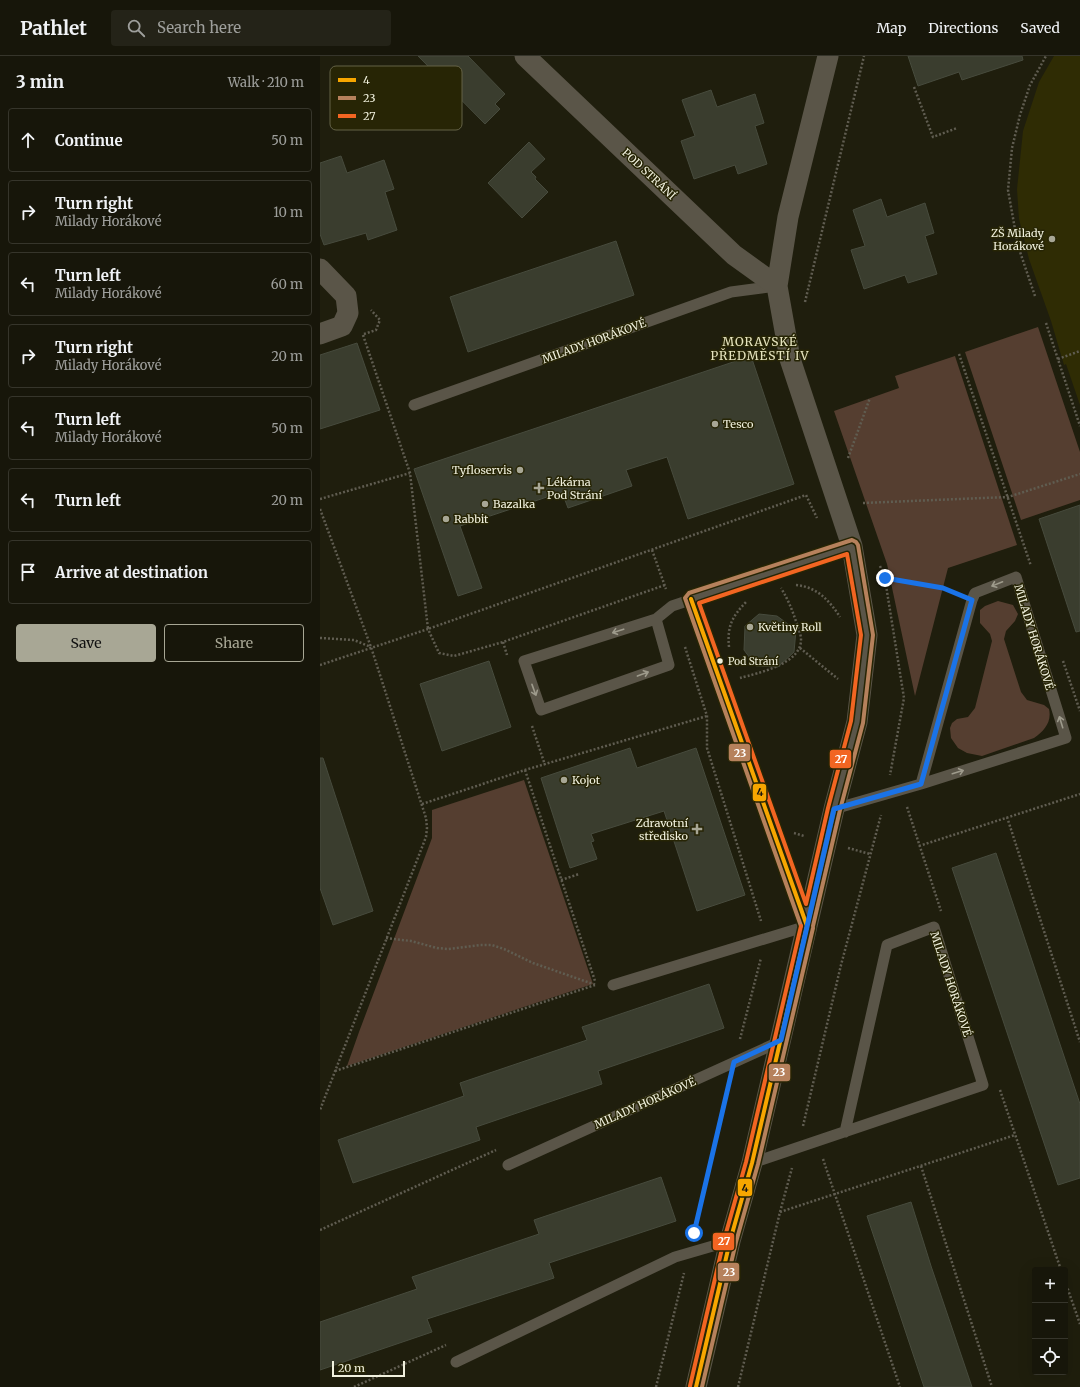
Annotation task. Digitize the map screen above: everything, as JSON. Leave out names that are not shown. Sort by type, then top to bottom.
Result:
[{"type":"street","name":"POD STRÁNÍ","points":[[525,56],[734,255],[777,286]]},
{"type":"street","points":[[696,1387],[730,1241],[752,1164],[834,809],[857,722],[867,635],[852,546],[790,359],[777,286],[788,217],[828,56]]},
{"type":"street","points":[[320,269],[346,296],[348,313],[342,326],[320,334]]},
{"type":"lane","name":"MILADY HORÁKOVÉ","points":[[414,405],[731,292],[777,286]]},
{"type":"lane","points":[[656,619],[669,665],[542,710],[524,661],[656,619],[672,606],[852,546]]},
{"type":"lane","name":"MILADY HORÁKOVÉ","points":[[834,809],[921,784],[1066,738],[1016,577],[975,593],[972,600]]},
{"type":"lane","points":[[613,985],[807,926],[691,599]]},
{"type":"lane","points":[[921,784],[972,600]]},
{"type":"lane","name":"MILADY HORÁKOVÉ","points":[[752,1164],[983,1085],[934,927],[887,945],[845,1132]]},
{"type":"lane","name":"MILADY HORÁKOVÉ","points":[[508,1165],[781,1040]]},
{"type":"lane","points":[[456,1362],[675,1257],[730,1241]]},
{"type":"path","points":[[804,302],[864,56]]},
{"type":"path","points":[[1035,296],[1018,246],[1008,190],[1012,148],[1020,115],[1030,85],[1046,56]]},
{"type":"path","points":[[914,87],[933,137],[957,128]]},
{"type":"path","points":[[1046,322],[1080,426]]},
{"type":"path","points":[[363,334],[410,473],[428,629],[439,653],[454,656],[503,642],[665,585]]},
{"type":"path","points":[[1058,359],[1080,351]]},
{"type":"path","points":[[960,354],[1033,571]]},
{"type":"path","points":[[846,462],[870,398]]},
{"type":"path","points":[[320,499],[410,473]]},
{"type":"path","points":[[859,503],[1008,497],[1080,474]]},
{"type":"path","points":[[320,665],[428,629],[806,495],[817,519]]},
{"type":"path","points":[[320,509],[371,647],[427,823],[426,836],[320,1110]]},
{"type":"path","points":[[652,550],[672,606]]},
{"type":"path","points":[[885,578],[943,588],[972,600]]},
{"type":"path","points":[[789,584],[803,585],[819,593],[831,603],[840,618]]},
{"type":"path","points":[[742,685],[740,678],[776,667],[795,656],[800,648],[801,639],[790,602],[780,585],[785,585]]},
{"type":"path","points":[[729,649],[728,635],[731,621],[747,600]]},
{"type":"path","points":[[320,638],[354,640],[371,647]]},
{"type":"path","points":[[656,1387],[734,1062],[766,938],[707,748],[707,716],[683,643]]},
{"type":"path","points":[[800,648],[841,682],[842,675]]},
{"type":"path","points":[[1062,659],[1080,711]]},
{"type":"path","points":[[422,804],[525,770],[707,716]]},
{"type":"path","points":[[525,770],[596,985]]},
{"type":"path","points":[[919,846],[1080,794]]},
{"type":"path","points":[[1007,817],[1080,1042]]},
{"type":"path","points":[[792,827],[795,834],[805,836],[807,829]]},
{"type":"path","points":[[827,842],[870,854]]},
{"type":"path","points":[[561,880],[579,874]]},
{"type":"path","points":[[386,938],[411,941],[437,948],[448,949],[492,945],[533,963],[596,985]]},
{"type":"path","points":[[335,1071],[596,985]]},
{"type":"path","points":[[780,1212],[1015,1134]]},
{"type":"path","points":[[816,1141],[836,1194],[900,1387]]},
{"type":"path","points":[[320,1230],[496,1150]]},
{"type":"path","points":[[921,1166],[992,1387]]},
{"type":"path","points":[[1068,1290],[1080,1324]]},
{"type":"path","points":[[354,1387],[442,1347]]},
{"type":"shaded area","name":"ZŠ Milady Horákové","points":[[1054,56],[1080,56],[1080,405],[1066,364],[1064,365],[1051,321],[1029,259],[1019,219],[1017,189],[1023,131],[1039,82]]},
{"type":"shaded area","points":[[1038,327],[1080,452],[1080,500],[1021,520],[965,352]]},
{"type":"shaded area","points":[[955,356],[1017,545],[948,568],[915,696],[887,564],[834,411],[899,388],[895,376]]},
{"type":"shaded area","points":[[998,601],[1013,605],[1018,614],[1015,621],[1006,631],[1004,639],[1021,692],[1027,700],[1044,705],[1049,709],[1050,714],[1044,729],[1034,738],[982,756],[967,753],[958,748],[951,738],[950,728],[952,723],[957,719],[968,717],[975,708],[992,641],[990,634],[980,623],[980,610],[985,606]]},
{"type":"shaded area","points":[[524,780],[593,984],[347,1066],[432,838],[432,810]]},
{"type":"building","points":[[418,56],[468,56],[505,94],[495,104],[500,109],[485,124],[462,101],[462,66],[428,66]]},
{"type":"building","points":[[908,56],[1022,56],[1023,60],[962,80],[959,72],[918,86]]},
{"type":"building","points":[[711,90],[717,107],[755,94],[764,123],[755,126],[767,164],[738,174],[735,165],[694,179],[681,141],[695,136],[682,100]]},
{"type":"building","points":[[529,142],[545,159],[531,172],[536,177],[535,179],[548,192],[522,218],[488,183]]},
{"type":"building","points":[[341,156],[347,173],[384,160],[394,189],[385,192],[397,230],[368,240],[366,233],[324,245],[320,234],[320,163]]},
{"type":"building","points":[[881,199],[887,217],[925,203],[934,233],[925,236],[937,274],[908,283],[905,275],[864,289],[851,250],[865,246],[853,210]]},
{"type":"building","points":[[616,241],[634,295],[468,352],[450,297]]},
{"type":"building","points":[[357,343],[380,410],[320,429],[320,355]]},
{"type":"building","points":[[751,356],[794,484],[688,519],[667,457],[626,470],[632,486],[568,508],[562,492],[460,526],[482,588],[458,596],[414,469]]},
{"type":"building","points":[[1080,505],[1080,631],[1076,632],[1039,519]]},
{"type":"building","points":[[759,614],[777,616],[796,630],[794,652],[778,667],[756,666],[744,650],[745,626]]},
{"type":"building","points":[[489,661],[511,727],[442,751],[420,684]]},
{"type":"building","points":[[630,748],[637,768],[696,748],[745,895],[697,911],[664,811],[591,834],[594,841],[591,842],[597,859],[570,868],[541,778]]},
{"type":"building","points":[[320,758],[323,758],[373,911],[333,925],[320,888]]},
{"type":"building","points":[[996,853],[1080,1104],[1080,1178],[1058,1185],[952,868]]},
{"type":"building","points":[[709,984],[724,1028],[598,1071],[602,1084],[476,1127],[480,1140],[353,1183],[338,1140],[464,1096],[460,1083],[587,1040],[582,1027]]},
{"type":"building","points":[[661,1177],[676,1221],[549,1263],[554,1278],[427,1319],[432,1332],[320,1370],[320,1322],[417,1289],[412,1277],[539,1234],[534,1220]]},
{"type":"building","points":[[911,1202],[972,1387],[924,1387],[867,1216]]},
{"type":"transit line","name":"23","points":[[801,926],[685,598],[689,593],[852,540],[858,545],[873,635],[863,723],[840,810],[813,926]]},
{"type":"transit line","name":"27","points":[[847,554],[861,635],[851,721],[828,808],[806,904],[699,603],[847,554]]},
{"type":"transit line","name":"4","points":[[691,599],[807,926],[752,1163],[730,1241],[696,1387]]},
{"type":"transit line","name":"27","points":[[690,1386],[724,1240],[746,1162],[801,926]]},
{"type":"transit line","name":"23","points":[[702,1387],[736,1242],[758,1164],[813,928]]},
{"type":"place","name":"ZŠ Milady Horákové","points":[[1052,239]]},
{"type":"place","name":"Tesco","points":[[715,424]]},
{"type":"place","name":"Tyfloservis","points":[[520,470]]},
{"type":"place","name":"Lékárna Pod Strání","points":[[539,488]]},
{"type":"place","name":"Bazalka","points":[[485,504]]},
{"type":"place","name":"Rabbit","points":[[446,519]]},
{"type":"place","name":"Květiny Roll","points":[[750,627]]},
{"type":"place","name":"Pod Strání","points":[[720,661]]},
{"type":"place","name":"Kojot","points":[[564,780]]},
{"type":"place","name":"Zdravotní středisko","points":[[697,829]]},
{"type":"district","name":"MORAVSKÉ PŘEDMĚSTÍ IV","points":[[760,348]]},
{"type":"route","points":[[694,1233],[734,1062],[781,1040],[834,809],[921,784],[972,600],[943,588],[885,578]]}]
